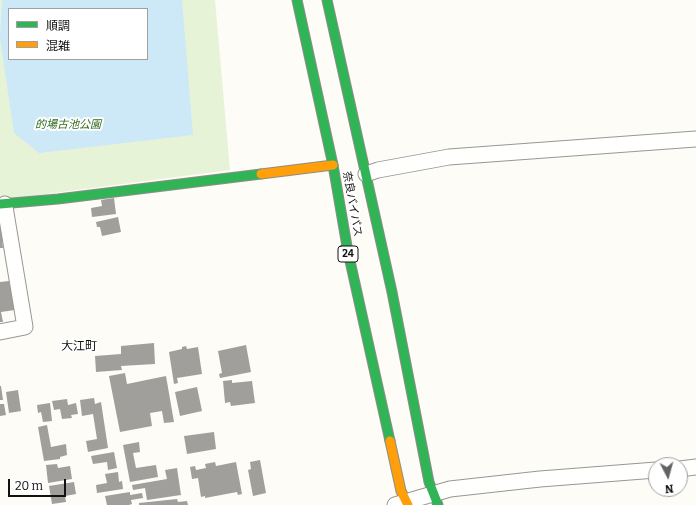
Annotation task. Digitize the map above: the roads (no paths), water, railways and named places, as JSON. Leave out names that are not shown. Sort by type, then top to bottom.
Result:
[{"type":"main road","name":"奈良バイパス","points":[[296,0],[333,164],[348,252],[403,504]]},
{"type":"main road","name":"奈良バイパス","points":[[327,0],[392,292],[427,472],[436,499]]},
{"type":"main road","points":[[3,204],[58,199],[333,164]]},
{"type":"street","points":[[366,174],[378,170],[449,157],[696,139]]},
{"type":"street","points":[[0,332],[25,327],[6,213],[3,204]]},
{"type":"street","points":[[403,504],[436,499],[450,489],[532,480],[648,471]]},
{"type":"water","points":[[2,0],[182,0],[193,135],[39,153],[14,133],[0,38]]},
{"type":"district","name":"大江町","points":[[79,347]]},
{"type":"park label","name":"的場古池公園","points":[[68,125]]}]
